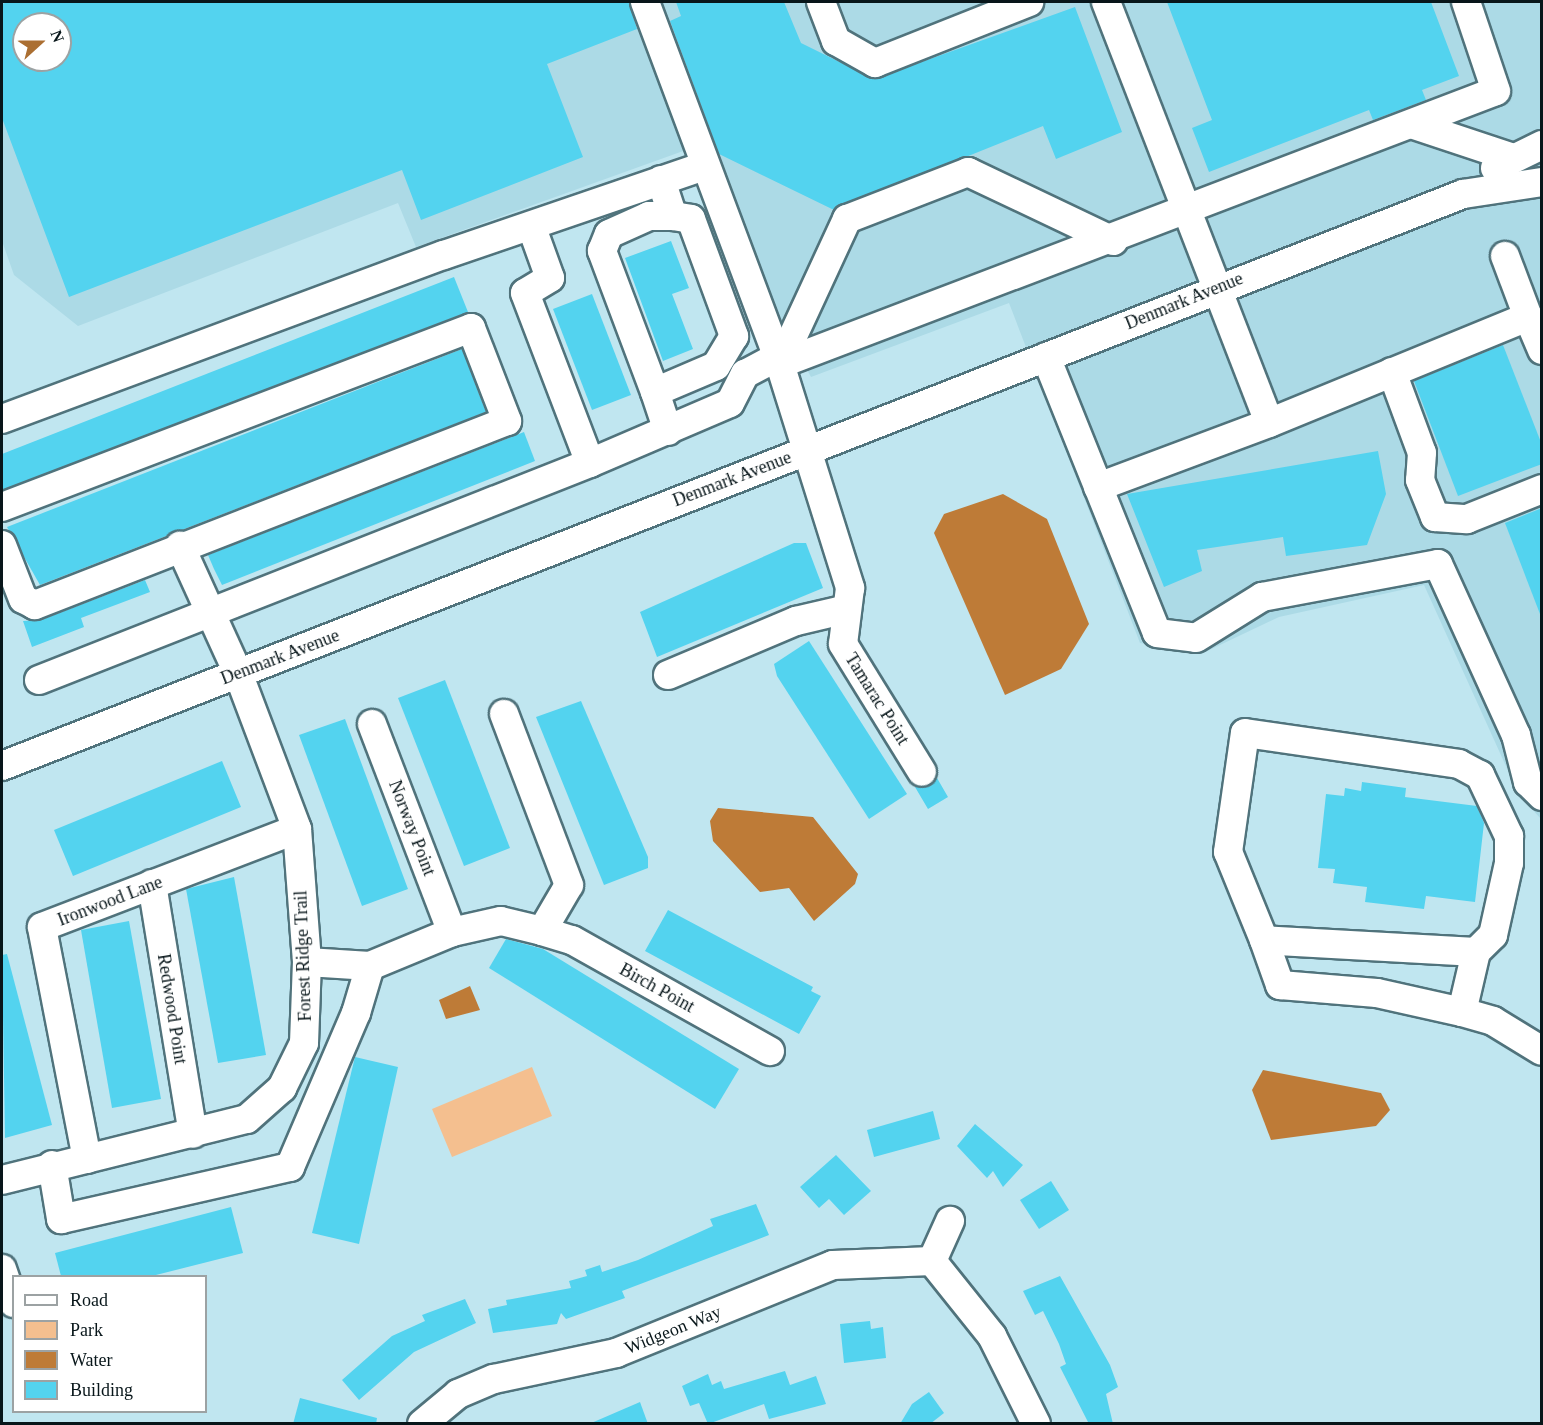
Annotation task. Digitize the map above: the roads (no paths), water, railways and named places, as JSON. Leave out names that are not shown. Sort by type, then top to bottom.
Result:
[{"type":"street","name":"Tamarac Point","points":[[645,2],[778,361],[803,452],[850,588],[843,644],[922,772]]},
{"type":"street","points":[[821,2],[836,41],[875,63],[1029,2]]},
{"type":"street","points":[[1106,2],[1189,212],[1214,288],[1269,423]]},
{"type":"street","points":[[39,680],[209,609],[668,431],[730,403],[745,374],[1113,241],[1496,91],[1466,2]]},
{"type":"street","points":[[1411,124],[1510,157]]},
{"type":"street","name":"Denmark Avenue","points":[[1463,194],[1510,157],[1542,145]]},
{"type":"street","points":[[2,419],[410,267],[532,228],[704,166]]},
{"type":"street","points":[[778,361],[847,219],[968,172],[1113,241]]},
{"type":"street","points":[[661,180],[673,216]]},
{"type":"street","name":"Denmark Avenue","points":[[2,766],[1046,357],[1214,288],[1463,194],[1542,182]]},
{"type":"street","points":[[655,392],[716,366],[734,336],[691,219],[673,216],[649,216],[609,234],[602,251],[668,431]]},
{"type":"street","points":[[532,228],[550,278],[525,293],[590,463]]},
{"type":"street","points":[[1505,256],[1542,350]]},
{"type":"street","points":[[1098,487],[1269,423],[1528,317]]},
{"type":"street","points":[[2,507],[471,328],[507,421],[180,546],[35,605],[23,599],[2,545]]},
{"type":"street","points":[[1046,357],[1157,633],[1196,638],[1263,597],[1438,564],[1516,735],[1528,782],[1542,796]]},
{"type":"street","points":[[1392,372],[1422,453],[1420,480],[1435,517],[1467,519],[1542,489]]},
{"type":"street","name":"Forest Ridge Trail","points":[[2,1180],[52,1165],[193,1134],[247,1119],[282,1088],[304,1043],[307,962],[297,829],[238,674],[180,546]]},
{"type":"street","points":[[668,675],[796,621],[847,609]]},
{"type":"street","points":[[504,714],[569,885],[542,931]]},
{"type":"street","name":"Norway Point","points":[[372,724],[452,932]]},
{"type":"street","points":[[1462,1012],[1476,952],[1494,935],[1509,863],[1509,836],[1480,775],[1459,764],[1245,733],[1228,852],[1280,985],[1377,993],[1462,1012],[1493,1021],[1542,1051]]},
{"type":"street","name":"Ironwood Lane","points":[[87,1159],[42,927],[297,829]]},
{"type":"street","name":"Redwood Point","points":[[152,885],[193,1134]]},
{"type":"street","name":"Birch Point","points":[[307,962],[370,966],[452,932],[501,921],[572,940],[770,1051]]},
{"type":"street","points":[[1264,940],[1476,952]]},
{"type":"street","points":[[52,1165],[61,1219],[290,1167],[356,1013],[370,966]]},
{"type":"street","points":[[950,1221],[932,1262],[992,1336],[1036,1424]]},
{"type":"street","name":"Widgeon Way","points":[[422,1424],[458,1394],[494,1379],[616,1353],[833,1264],[932,1262]]},
{"type":"street","points":[[2,1269],[12,1297]]},
{"type":"water","points":[[1003,494],[1047,519],[1089,624],[1061,669],[1005,695],[934,533],[944,514]]},
{"type":"water","points":[[718,808],[813,817],[858,874],[855,884],[814,921],[789,888],[760,892],[713,841],[710,821]]},
{"type":"water","points":[[470,986],[480,1010],[446,1019],[439,1000]]},
{"type":"water","points":[[1263,1070],[1381,1093],[1390,1110],[1376,1126],[1271,1140],[1252,1090]]}]
